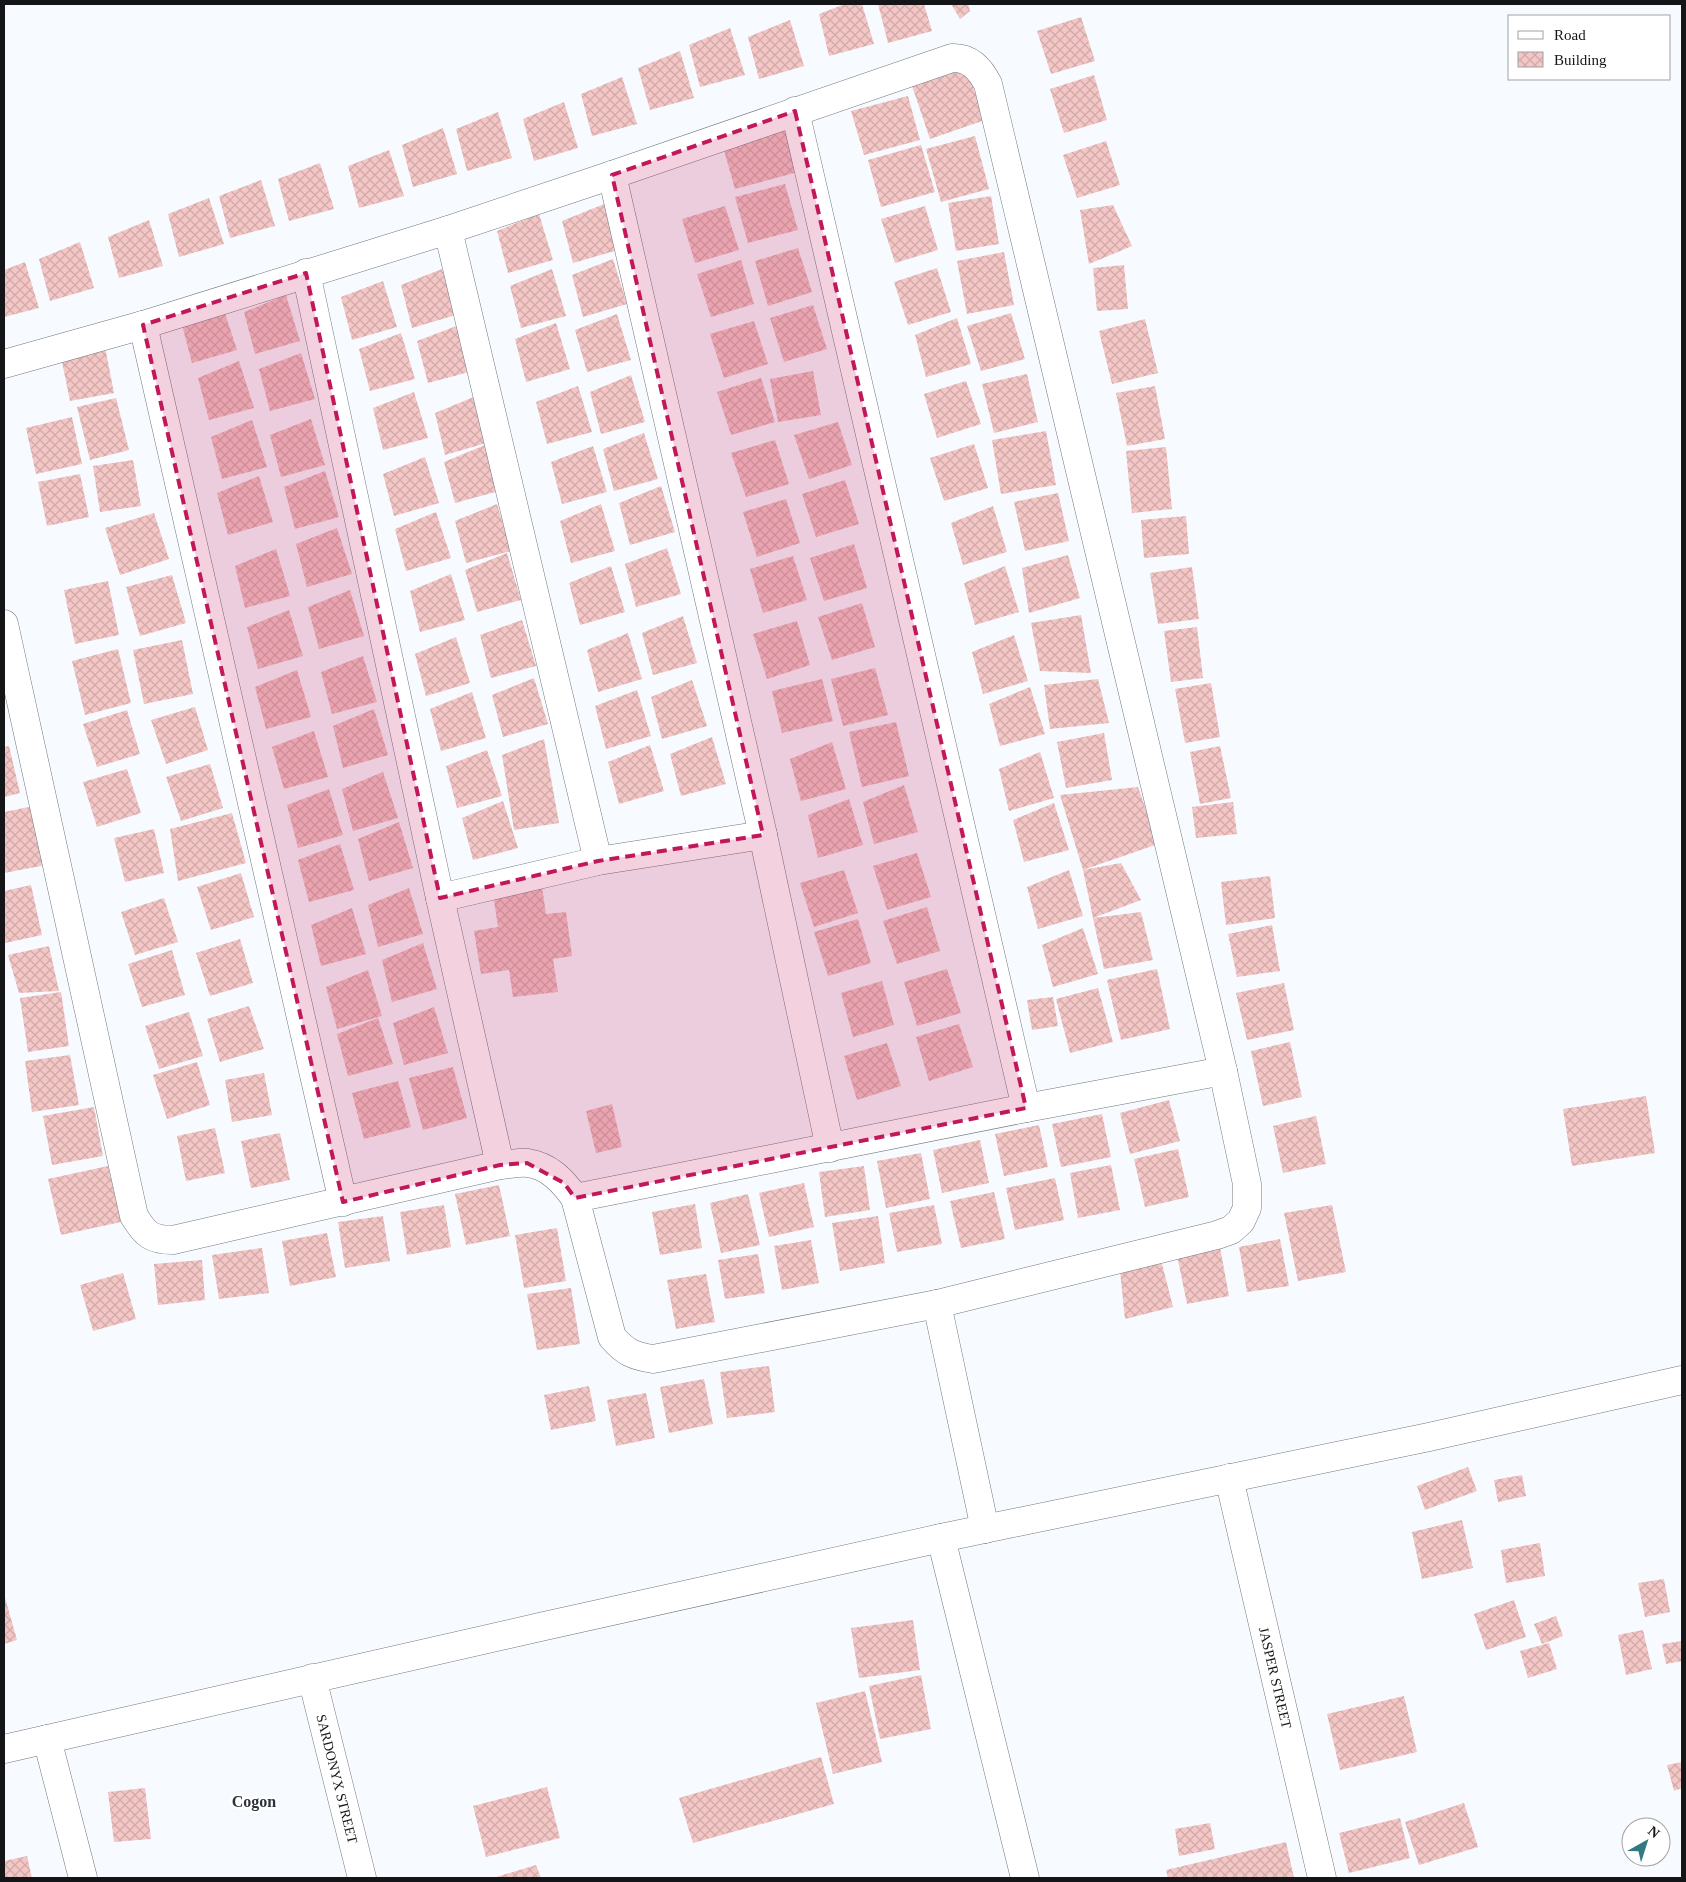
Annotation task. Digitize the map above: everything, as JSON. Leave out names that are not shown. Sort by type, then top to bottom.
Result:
[{"type":"street","points":[[4,364],[143,325],[448,230],[952,58],[962,57],[971,62],[981,72],[988,84],[1223,1071],[1247,1184],[1247,1208],[1240,1222],[1231,1230],[937,1304],[653,1359],[636,1357],[621,1348],[612,1337],[574,1198],[564,1183],[552,1172],[527,1162],[500,1166],[173,1240],[159,1240],[150,1236],[141,1228],[134,1216],[4,624]]},
{"type":"street","points":[[795,111],[1026,1108]]},
{"type":"street","points":[[612,175],[763,835],[830,1148]]},
{"type":"street","points":[[448,230],[598,861]]},
{"type":"street","points":[[306,273],[440,898],[500,1166]]},
{"type":"street","points":[[143,325],[343,1202]]},
{"type":"street","points":[[440,898],[598,861],[763,835]]},
{"type":"street","points":[[574,1198],[1026,1108],[1223,1071]]},
{"type":"street","points":[[937,1304],[985,1529]]},
{"type":"street","points":[[4,1749],[312,1678],[942,1538],[1429,1437],[1682,1380]]},
{"type":"street","name":"JASPER STREET","points":[[1229,1478],[1322,1878]]},
{"type":"street","points":[[942,1538],[1025,1878]]},
{"type":"street","name":"SARDONYX STREET","points":[[312,1678],[362,1878]]},
{"type":"street","points":[[47,1739],[84,1878]]},
{"type":"highlighted area","points":[[795,111],[1026,1108],[575,1198],[564,1183],[527,1163],[500,1165],[343,1202],[143,325],[306,273],[440,898],[598,861],[763,835],[612,175]]},
{"type":"building","points":[[845,4],[862,4],[874,44],[829,56],[819,14]]},
{"type":"building","points":[[878,4],[924,4],[932,31],[888,43]]},
{"type":"building","points":[[951,4],[968,4],[970,11],[960,19]]},
{"type":"building","points":[[1081,17],[1095,61],[1051,74],[1037,31]]},
{"type":"building","points":[[790,20],[804,66],[759,79],[748,37]]},
{"type":"building","points":[[730,28],[745,75],[700,87],[689,45]]},
{"type":"building","points":[[680,51],[694,98],[650,110],[638,68]]},
{"type":"building","points":[[965,65],[985,120],[930,139],[911,83]]},
{"type":"building","points":[[1094,75],[1107,120],[1064,133],[1050,89]]},
{"type":"building","points":[[622,77],[637,124],[592,136],[581,94]]},
{"type":"building","points":[[908,96],[920,140],[864,155],[851,111]]},
{"type":"building","points":[[564,102],[578,148],[534,161],[523,119]]},
{"type":"building","points":[[498,112],[512,158],[467,171],[456,129]]},
{"type":"building","points":[[443,128],[457,174],[413,187],[402,145]]},
{"type":"building","points":[[787,130],[798,172],[735,189],[723,147]]},
{"type":"building","points":[[975,136],[989,189],[941,202],[926,149]]},
{"type":"building","points":[[1106,141],[1120,185],[1077,198],[1063,155]]},
{"type":"building","points":[[921,145],[935,192],[881,207],[868,160]]},
{"type":"building","points":[[389,150],[404,196],[359,208],[348,166]]},
{"type":"building","points":[[320,163],[334,209],[289,221],[278,179]]},
{"type":"building","points":[[261,180],[275,226],[230,238],[219,196]]},
{"type":"building","points":[[785,184],[798,230],[748,243],[735,197]]},
{"type":"building","points":[[991,196],[999,244],[956,251],[948,203]]},
{"type":"building","points":[[209,198],[224,244],[179,257],[168,214]]},
{"type":"building","points":[[604,204],[618,250],[573,263],[562,221]]},
{"type":"building","points":[[1113,205],[1132,246],[1089,264],[1080,210]]},
{"type":"building","points":[[725,206],[739,250],[695,263],[682,219]]},
{"type":"building","points":[[925,206],[938,250],[895,263],[881,219]]},
{"type":"building","points":[[539,214],[553,260],[508,273],[497,231]]},
{"type":"building","points":[[149,220],[163,266],[119,278],[108,237]]},
{"type":"building","points":[[80,242],[94,288],[50,301],[39,259]]},
{"type":"building","points":[[798,248],[812,292],[768,306],[755,261]]},
{"type":"building","points":[[1004,252],[1014,305],[967,314],[957,261]]},
{"type":"building","points":[[613,259],[627,304],[583,317],[572,275]]},
{"type":"building","points":[[741,260],[754,304],[711,317],[697,274]]},
{"type":"building","points":[[25,262],[39,308],[4,317],[4,270]]},
{"type":"building","points":[[1124,265],[1128,309],[1097,311],[1093,268]]},
{"type":"building","points":[[937,268],[951,312],[908,325],[894,282]]},
{"type":"building","points":[[442,269],[456,315],[412,328],[401,285]]},
{"type":"building","points":[[552,269],[566,316],[521,328],[510,286]]},
{"type":"building","points":[[383,281],[397,327],[352,340],[341,297]]},
{"type":"building","points":[[286,295],[300,341],[255,354],[244,312]]},
{"type":"building","points":[[222,304],[237,350],[192,363],[181,321]]},
{"type":"building","points":[[813,305],[827,349],[784,362],[770,318]]},
{"type":"building","points":[[1011,313],[1025,359],[981,371],[967,326]]},
{"type":"building","points":[[617,314],[631,360],[587,372],[575,330]]},
{"type":"building","points":[[957,318],[971,364],[926,377],[915,335]]},
{"type":"building","points":[[1145,319],[1158,373],[1112,384],[1099,331]]},
{"type":"building","points":[[754,321],[768,364],[724,378],[710,334]]},
{"type":"building","points":[[556,323],[570,369],[526,382],[515,339]]},
{"type":"building","points":[[459,325],[473,371],[428,383],[417,341]]},
{"type":"building","points":[[401,333],[415,379],[370,391],[359,349]]},
{"type":"building","points":[[105,347],[114,393],[70,401],[61,357]]},
{"type":"building","points":[[301,353],[315,399],[270,411],[259,369]]},
{"type":"building","points":[[239,361],[254,408],[209,420],[198,378]]},
{"type":"building","points":[[813,371],[821,415],[778,422],[770,379]]},
{"type":"building","points":[[1027,374],[1038,422],[994,433],[982,384]]},
{"type":"building","points":[[631,375],[645,422],[601,434],[590,392]]},
{"type":"building","points":[[761,378],[775,422],[731,435],[717,392]]},
{"type":"building","points":[[966,381],[981,424],[937,438],[924,394]]},
{"type":"building","points":[[578,386],[592,432],[547,444],[536,402]]},
{"type":"building","points":[[1155,386],[1165,439],[1127,446],[1116,393]]},
{"type":"building","points":[[414,392],[428,438],[383,450],[373,408]]},
{"type":"building","points":[[476,396],[490,442],[445,455],[435,413]]},
{"type":"building","points":[[116,398],[129,450],[90,460],[77,407]]},
{"type":"building","points":[[72,417],[82,464],[36,474],[26,428]]},
{"type":"building","points":[[311,419],[325,465],[281,477],[270,435]]},
{"type":"building","points":[[252,420],[267,467],[222,479],[211,437]]},
{"type":"building","points":[[838,422],[852,465],[809,479],[794,435]]},
{"type":"building","points":[[1046,431],[1056,485],[1001,494],[992,440]]},
{"type":"building","points":[[644,433],[658,479],[614,491],[603,449]]},
{"type":"building","points":[[775,440],[789,484],[746,497],[731,453]]},
{"type":"building","points":[[974,444],[988,488],[944,501],[930,458]]},
{"type":"building","points":[[485,445],[499,491],[455,503],[444,462]]},
{"type":"building","points":[[593,446],[607,492],[562,504],[551,462]]},
{"type":"building","points":[[1166,447],[1172,509],[1132,513],[1126,451]]},
{"type":"building","points":[[425,457],[439,503],[394,516],[383,474]]},
{"type":"building","points":[[133,460],[141,506],[100,512],[93,466]]},
{"type":"building","points":[[325,471],[339,517],[295,529],[284,487]]},
{"type":"building","points":[[80,474],[89,517],[47,526],[38,482]]},
{"type":"building","points":[[259,476],[273,522],[228,535],[217,493]]},
{"type":"building","points":[[845,480],[859,524],[816,537],[802,494]]},
{"type":"building","points":[[661,486],[675,532],[630,545],[619,503]]},
{"type":"building","points":[[1058,493],[1069,541],[1025,551],[1014,502]]},
{"type":"building","points":[[786,499],[800,543],[757,557],[743,512]]},
{"type":"building","points":[[497,504],[511,551],[466,563],[455,521]]},
{"type":"building","points":[[601,504],[615,551],[571,563],[560,521]]},
{"type":"building","points":[[993,506],[1007,552],[963,565],[951,523]]},
{"type":"building","points":[[436,512],[451,558],[406,571],[395,529]]},
{"type":"building","points":[[154,513],[169,559],[120,575],[105,528]]},
{"type":"building","points":[[1186,516],[1189,554],[1144,558],[1141,520]]},
{"type":"building","points":[[337,528],[352,574],[307,587],[296,544]]},
{"type":"building","points":[[854,544],[867,588],[824,601],[810,558]]},
{"type":"building","points":[[667,548],[681,594],[636,607],[625,564]]},
{"type":"building","points":[[276,549],[290,596],[245,608],[235,566]]},
{"type":"building","points":[[507,553],[521,600],[477,612],[465,570]]},
{"type":"building","points":[[1068,555],[1080,598],[1029,613],[1022,568]]},
{"type":"building","points":[[793,556],[807,600],[763,613],[750,569]]},
{"type":"building","points":[[611,566],[625,612],[580,625],[569,583]]},
{"type":"building","points":[[1005,566],[1019,612],[975,625],[964,583]]},
{"type":"building","points":[[1192,567],[1199,619],[1158,624],[1150,573]]},
{"type":"building","points":[[451,574],[465,620],[420,632],[410,591]]},
{"type":"building","points":[[172,575],[186,623],[140,636],[126,587]]},
{"type":"building","points":[[108,581],[119,635],[75,644],[64,590]]},
{"type":"building","points":[[350,590],[364,636],[319,649],[308,607]]},
{"type":"building","points":[[862,603],[875,647],[832,660],[818,617]]},
{"type":"building","points":[[289,610],[303,656],[258,669],[247,627]]},
{"type":"building","points":[[1081,615],[1091,673],[1040,671],[1031,623]]},
{"type":"building","points":[[683,616],[697,663],[653,675],[642,633]]},
{"type":"building","points":[[522,620],[536,666],[491,678],[480,635]]},
{"type":"building","points":[[797,621],[810,665],[767,679],[753,634]]},
{"type":"building","points":[[1197,627],[1203,678],[1171,682],[1164,631]]},
{"type":"building","points":[[628,633],[642,679],[598,692],[587,650]]},
{"type":"building","points":[[1014,635],[1028,681],[983,694],[972,652]]},
{"type":"building","points":[[456,637],[470,683],[426,696],[415,654]]},
{"type":"building","points":[[182,640],[193,694],[144,704],[133,650]]},
{"type":"building","points":[[118,649],[131,703],[85,715],[72,661]]},
{"type":"building","points":[[363,656],[377,702],[332,714],[321,672]]},
{"type":"building","points":[[875,668],[888,715],[843,726],[831,679]]},
{"type":"building","points":[[297,670],[311,717],[266,729],[255,687]]},
{"type":"building","points":[[534,678],[548,724],[503,737],[492,695]]},
{"type":"building","points":[[822,679],[833,721],[782,733],[772,691]]},
{"type":"building","points":[[1098,679],[1109,723],[1050,729],[1044,685]]},
{"type":"building","points":[[692,680],[707,726],[662,739],[651,697]]},
{"type":"building","points":[[1211,683],[1220,737],[1185,743],[1175,689]]},
{"type":"building","points":[[1030,687],[1045,734],[1000,746],[989,704]]},
{"type":"building","points":[[637,690],[651,736],[606,749],[595,706]]},
{"type":"building","points":[[472,692],[486,738],[441,751],[430,709]]},
{"type":"building","points":[[195,707],[208,750],[166,764],[151,720]]},
{"type":"building","points":[[374,709],[388,755],[343,768],[333,726]]},
{"type":"building","points":[[127,710],[140,754],[97,767],[83,724]]},
{"type":"building","points":[[896,722],[909,776],[862,787],[849,732]]},
{"type":"building","points":[[314,731],[328,777],[284,789],[272,747]]},
{"type":"building","points":[[1104,733],[1112,780],[1066,788],[1057,742]]},
{"type":"building","points":[[712,737],[726,784],[681,796],[670,754]]},
{"type":"building","points":[[544,739],[559,823],[514,830],[502,755]]},
{"type":"building","points":[[832,742],[846,789],[801,801],[790,759]]},
{"type":"building","points":[[650,745],[664,791],[619,804],[608,762]]},
{"type":"building","points":[[9,746],[20,793],[4,797],[4,747]]},
{"type":"building","points":[[1220,746],[1231,798],[1200,804],[1190,752]]},
{"type":"building","points":[[487,750],[502,796],[457,808],[446,766]]},
{"type":"building","points":[[1040,752],[1054,798],[1009,811],[999,769]]},
{"type":"building","points":[[210,764],[223,808],[181,821],[166,777]]},
{"type":"building","points":[[127,769],[141,813],[97,827],[83,782]]},
{"type":"building","points":[[383,772],[398,818],[353,831],[342,789]]},
{"type":"building","points":[[904,785],[918,832],[874,844],[863,802]]},
{"type":"building","points":[[1138,787],[1158,844],[1083,870],[1060,795]]},
{"type":"building","points":[[329,789],[343,835],[298,848],[287,805]]},
{"type":"building","points":[[849,799],[863,845],[818,858],[808,815]]},
{"type":"building","points":[[503,801],[518,848],[473,860],[462,818]]},
{"type":"building","points":[[1233,802],[1237,834],[1196,838],[1192,807]]},
{"type":"building","points":[[1054,803],[1069,850],[1024,862],[1013,820]]},
{"type":"building","points":[[34,806],[46,865],[4,873],[4,812]]},
{"type":"building","points":[[232,813],[246,863],[178,881],[170,829]]},
{"type":"building","points":[[399,822],[413,868],[369,881],[358,839]]},
{"type":"building","points":[[154,829],[164,873],[125,882],[114,838]]},
{"type":"building","points":[[340,844],[354,890],[309,902],[298,860]]},
{"type":"building","points":[[917,853],[931,897],[887,910],[873,866]]},
{"type":"building","points":[[1121,863],[1141,900],[1093,918],[1083,870]]},
{"type":"building","points":[[844,870],[858,913],[814,927],[800,883]]},
{"type":"building","points":[[1069,870],[1083,916],[1038,929],[1027,887]]},
{"type":"building","points":[[241,873],[254,917],[211,930],[197,887]]},
{"type":"building","points":[[1270,876],[1275,918],[1226,925],[1221,882]]},
{"type":"building","points":[[31,885],[42,935],[5,943],[4,891]]},
{"type":"building","points":[[542,887],[546,914],[566,912],[572,956],[553,959],[558,992],[513,997],[509,970],[481,974],[474,931],[498,927],[493,894]]},
{"type":"building","points":[[409,888],[423,934],[378,947],[368,905]]},
{"type":"building","points":[[164,898],[178,942],[135,955],[121,912]]},
{"type":"building","points":[[927,907],[940,951],[897,964],[883,921]]},
{"type":"building","points":[[352,908],[366,954],[321,966],[311,925]]},
{"type":"building","points":[[1141,912],[1153,960],[1104,969],[1093,918]]},
{"type":"building","points":[[858,919],[871,963],[828,976],[814,932]]},
{"type":"building","points":[[1272,925],[1280,971],[1237,977],[1228,934]]},
{"type":"building","points":[[1083,928],[1098,974],[1053,987],[1042,945]]},
{"type":"building","points":[[240,939],[253,983],[210,996],[196,953]]},
{"type":"building","points":[[423,943],[437,989],[392,1002],[382,960]]},
{"type":"building","points":[[49,946],[59,991],[19,993],[8,955]]},
{"type":"building","points":[[172,950],[185,995],[142,1007],[128,964]]},
{"type":"building","points":[[947,969],[961,1013],[917,1026],[904,982]]},
{"type":"building","points":[[1157,969],[1170,1029],[1121,1040],[1107,980]]},
{"type":"building","points":[[368,970],[382,1016],[337,1029],[326,987]]},
{"type":"building","points":[[882,981],[894,1025],[853,1037],[841,993]]},
{"type":"building","points":[[1284,983],[1294,1030],[1247,1040],[1236,993]]},
{"type":"building","points":[[1098,988],[1113,1042],[1070,1053],[1056,999]]},
{"type":"building","points":[[61,992],[69,1046],[28,1052],[20,998]]},
{"type":"building","points":[[1053,997],[1058,1026],[1032,1030],[1027,1000]]},
{"type":"building","points":[[249,1006],[264,1049],[220,1062],[207,1019]]},
{"type":"building","points":[[434,1007],[448,1053],[404,1065],[393,1023]]},
{"type":"building","points":[[189,1012],[203,1056],[159,1069],[145,1026]]},
{"type":"building","points":[[378,1018],[393,1064],[348,1076],[337,1034]]},
{"type":"building","points":[[959,1024],[973,1067],[929,1081],[916,1037]]},
{"type":"building","points":[[1290,1042],[1302,1097],[1263,1106],[1251,1051]]},
{"type":"building","points":[[887,1043],[901,1086],[857,1100],[844,1056]]},
{"type":"building","points":[[70,1055],[79,1105],[32,1112],[25,1061]]},
{"type":"building","points":[[197,1062],[210,1105],[167,1119],[153,1075]]},
{"type":"building","points":[[453,1067],[467,1118],[423,1130],[409,1078]]},
{"type":"building","points":[[264,1073],[272,1115],[232,1122],[225,1080]]},
{"type":"building","points":[[398,1081],[411,1127],[364,1139],[352,1093]]},
{"type":"building","points":[[1646,1096],[1655,1153],[1572,1166],[1563,1109]]},
{"type":"building","points":[[1169,1100],[1180,1141],[1130,1154],[1120,1113]]},
{"type":"building","points":[[612,1104],[622,1147],[596,1153],[586,1111]]},
{"type":"building","points":[[94,1107],[103,1156],[52,1165],[43,1116]]},
{"type":"building","points":[[1102,1114],[1111,1157],[1061,1167],[1052,1124]]},
{"type":"building","points":[[1316,1116],[1326,1164],[1283,1173],[1273,1126]]},
{"type":"building","points":[[1039,1125],[1048,1167],[1004,1176],[995,1134]]},
{"type":"building","points":[[215,1128],[225,1173],[186,1181],[177,1136]]},
{"type":"building","points":[[280,1133],[290,1180],[251,1188],[241,1141]]},
{"type":"building","points":[[980,1140],[989,1183],[942,1193],[933,1150]]},
{"type":"building","points":[[1178,1149],[1189,1197],[1145,1207],[1134,1159]]},
{"type":"building","points":[[921,1153],[930,1199],[886,1208],[877,1161]]},
{"type":"building","points":[[1111,1165],[1120,1210],[1078,1218],[1070,1173]]},
{"type":"building","points":[[108,1166],[121,1222],[61,1235],[48,1179]]},
{"type":"building","points":[[864,1166],[870,1210],[825,1217],[819,1172]]},
{"type":"building","points":[[1055,1178],[1064,1220],[1015,1230],[1006,1188]]},
{"type":"building","points":[[804,1183],[814,1227],[769,1237],[759,1193]]},
{"type":"building","points":[[499,1185],[510,1236],[466,1245],[455,1194]]},
{"type":"building","points":[[994,1192],[1005,1239],[961,1248],[950,1201]]},
{"type":"building","points":[[748,1194],[760,1245],[721,1253],[710,1203]]},
{"type":"building","points":[[695,1204],[702,1248],[660,1255],[652,1212]]},
{"type":"building","points":[[444,1205],[451,1247],[407,1255],[400,1212]]},
{"type":"building","points":[[934,1205],[942,1244],[897,1252],[889,1213]]},
{"type":"building","points":[[1332,1205],[1346,1272],[1298,1281],[1284,1213]]},
{"type":"building","points":[[383,1216],[390,1261],[345,1268],[338,1222]]},
{"type":"building","points":[[878,1216],[885,1263],[840,1271],[832,1223]]},
{"type":"building","points":[[557,1228],[566,1281],[524,1288],[515,1235]]},
{"type":"building","points":[[327,1233],[336,1277],[290,1286],[282,1241]]},
{"type":"building","points":[[1280,1239],[1289,1286],[1247,1292],[1239,1247]]},
{"type":"building","points":[[811,1240],[819,1283],[782,1290],[774,1246]]},
{"type":"building","points":[[1220,1247],[1229,1296],[1187,1304],[1177,1255]]},
{"type":"building","points":[[262,1248],[269,1293],[219,1299],[212,1255]]},
{"type":"building","points":[[1159,1252],[1173,1307],[1125,1319],[1119,1262]]},
{"type":"building","points":[[758,1254],[765,1293],[725,1299],[718,1260]]},
{"type":"building","points":[[202,1260],[205,1300],[158,1305],[154,1264]]},
{"type":"building","points":[[123,1273],[136,1319],[93,1331],[80,1285]]},
{"type":"building","points":[[706,1274],[715,1322],[676,1329],[667,1280]]},
{"type":"building","points":[[571,1288],[580,1344],[537,1350],[527,1294]]},
{"type":"building","points":[[769,1366],[775,1412],[727,1418],[720,1372]]},
{"type":"building","points":[[704,1379],[713,1424],[669,1433],[660,1387]]},
{"type":"building","points":[[589,1386],[596,1421],[551,1430],[544,1395]]},
{"type":"building","points":[[646,1393],[655,1438],[616,1446],[607,1400]]},
{"type":"building","points":[[1468,1467],[1477,1491],[1425,1510],[1417,1486]]},
{"type":"building","points":[[1522,1475],[1526,1496],[1498,1502],[1494,1480]]},
{"type":"building","points":[[1462,1520],[1473,1568],[1422,1579],[1412,1532]]},
{"type":"building","points":[[1540,1543],[1545,1576],[1506,1583],[1501,1550]]},
{"type":"building","points":[[1664,1579],[1670,1612],[1645,1617],[1638,1583]]},
{"type":"building","points":[[4,1594],[17,1640],[4,1644]]},
{"type":"building","points":[[1514,1600],[1526,1637],[1486,1650],[1474,1614]]},
{"type":"building","points":[[1556,1616],[1563,1636],[1542,1644],[1534,1624]]},
{"type":"building","points":[[913,1620],[920,1670],[859,1678],[851,1628]]},
{"type":"building","points":[[1643,1630],[1652,1669],[1626,1675],[1618,1635]]},
{"type":"building","points":[[1682,1641],[1682,1661],[1666,1664],[1662,1644]]},
{"type":"building","points":[[1549,1643],[1557,1669],[1528,1678],[1520,1651]]},
{"type":"building","points":[[921,1675],[931,1729],[880,1739],[869,1686]]},
{"type":"building","points":[[865,1691],[882,1762],[833,1774],[816,1703]]},
{"type":"building","points":[[1404,1696],[1417,1752],[1340,1770],[1327,1714]]},
{"type":"building","points":[[821,1757],[834,1804],[693,1843],[679,1798]]},
{"type":"building","points":[[1682,1762],[1682,1788],[1674,1791],[1667,1765]]},
{"type":"building","points":[[547,1787],[560,1838],[486,1857],[473,1806]]},
{"type":"building","points":[[145,1788],[151,1839],[114,1842],[108,1792]]},
{"type":"building","points":[[1464,1803],[1478,1847],[1419,1865],[1405,1822]]},
{"type":"building","points":[[1400,1818],[1410,1858],[1349,1873],[1339,1833]]},
{"type":"building","points":[[1210,1823],[1215,1849],[1179,1856],[1175,1829]]},
{"type":"building","points":[[1286,1842],[1294,1878],[1168,1878],[1166,1870]]},
{"type":"building","points":[[27,1856],[32,1878],[4,1878],[4,1861]]},
{"type":"building","points":[[536,1865],[541,1878],[493,1878]]},
{"type":"district","name":"Cogon","points":[[254,1801]]}]
